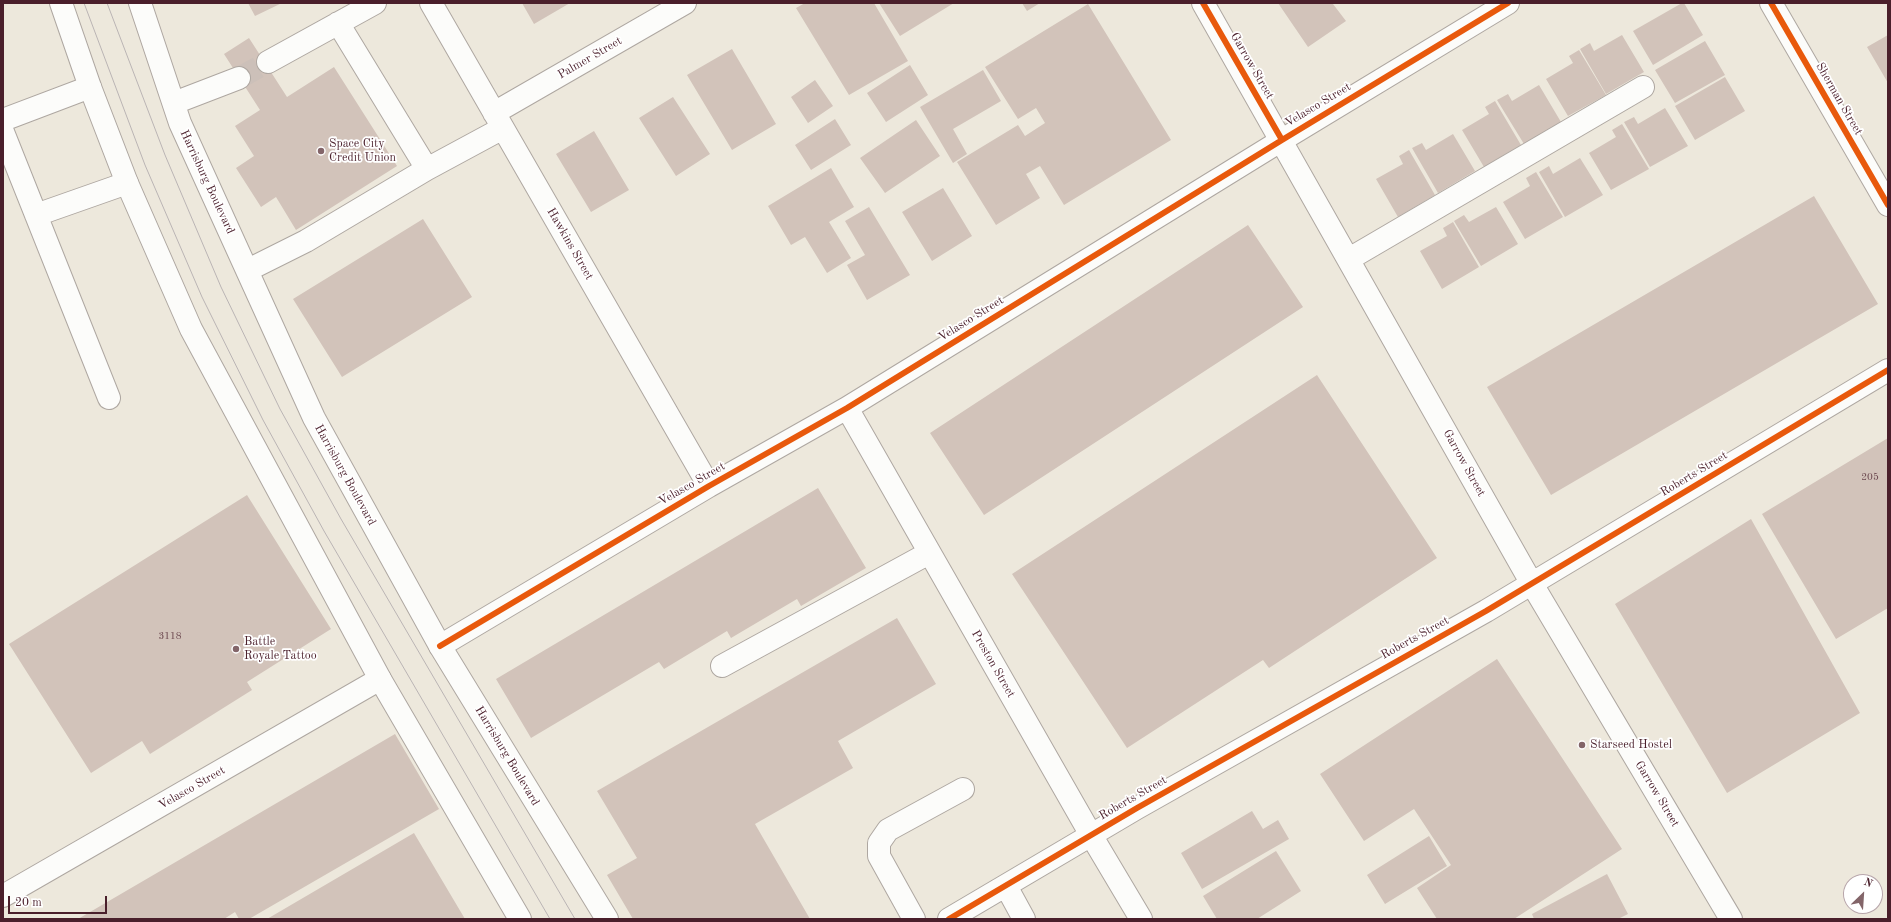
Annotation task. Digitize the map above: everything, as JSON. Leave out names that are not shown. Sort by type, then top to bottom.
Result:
[{"type":"street","points":[[61,3],[90,87],[127,183],[191,329],[380,679],[520,919]]},
{"type":"street","name":"Harrisburg Boulevard","points":[[140,3],[180,123],[314,418],[440,646],[607,919]]},
{"type":"street","points":[[268,62],[344,14],[375,3]]},
{"type":"street","name":"Hawkins Street","points":[[431,3],[709,486]]},
{"type":"street","name":"Palmer Street","points":[[248,270],[306,241],[427,168],[660,9],[686,3]]},
{"type":"street","name":"Garrow Street","points":[[1202,3],[1282,140],[1532,584],[1731,919]]},
{"type":"street","name":"Velasco Street","points":[[440,646],[709,486],[847,408],[1282,140],[1508,3]]},
{"type":"street","name":"Sherman Street","points":[[1771,3],[1888,205]]},
{"type":"street","points":[[344,14],[427,168]]},
{"type":"street","points":[[174,103],[239,78]]},
{"type":"street","points":[[3,120],[90,87]]},
{"type":"street","points":[[1349,259],[1643,87]]},
{"type":"street","points":[[3,132],[109,398]]},
{"type":"street","points":[[36,216],[127,183]]},
{"type":"street","name":"Roberts Street","points":[[949,919],[1091,835],[1532,584],[1888,370]]},
{"type":"street","name":"Preston Street","points":[[847,408],[1091,835],[1141,919]]},
{"type":"street","points":[[722,666],[929,553]]},
{"type":"street","name":"Velasco Street","points":[[3,896],[380,679]]},
{"type":"street","points":[[914,919],[879,856],[879,843],[888,830],[964,789]]},
{"type":"street","points":[[1006,886],[1024,919]]},
{"type":"building","points":[[248,3],[282,3],[255,16]]},
{"type":"building","points":[[522,3],[570,3],[534,24]]},
{"type":"building","points":[[805,3],[874,3],[908,61],[849,95],[796,8]]},
{"type":"building","points":[[879,3],[954,3],[900,36]]},
{"type":"building","points":[[1022,3],[1040,3],[1027,11]]},
{"type":"building","points":[[1278,3],[1335,3],[1333,4],[1346,21],[1308,47]]},
{"type":"building","points":[[1684,3],[1703,35],[1653,65],[1633,31]]},
{"type":"building","points":[[1088,4],[1171,140],[1064,205],[1040,166],[1026,174],[1040,198],[996,225],[957,162],[1018,125],[1025,136],[1045,123],[1036,108],[1018,119],[985,67]]},
{"type":"building","points":[[1622,35],[1644,72],[1606,94],[1580,49],[1590,43],[1594,51]]},
{"type":"building","points":[[1888,35],[1888,83],[1867,47]]},
{"type":"building","points":[[249,38],[287,97],[334,67],[397,166],[296,230],[276,197],[261,207],[236,168],[254,156],[235,126],[260,110],[224,54]]},
{"type":"building","points":[[1705,41],[1725,75],[1675,103],[1655,70]]},
{"type":"building","points":[[732,49],[776,124],[732,150],[687,75]]},
{"type":"building","points":[[1579,50],[1606,95],[1568,116],[1546,79],[1573,63],[1569,56]]},
{"type":"building","points":[[910,65],[928,95],[886,122],[867,93]]},
{"type":"building","points":[[983,70],[1001,101],[953,129],[967,154],[953,163],[920,107]]},
{"type":"building","points":[[1725,77],[1745,111],[1695,140],[1675,106]]},
{"type":"building","points":[[815,80],[833,106],[808,123],[791,97]]},
{"type":"building","points":[[1539,85],[1561,122],[1524,144],[1497,100],[1508,94],[1512,101]]},
{"type":"building","points":[[673,97],[710,154],[676,176],[639,118]]},
{"type":"building","points":[[1495,101],[1521,145],[1484,167],[1462,130],[1489,114],[1485,107]]},
{"type":"building","points":[[1665,108],[1688,146],[1650,167],[1624,122],[1634,117],[1638,124]]},
{"type":"building","points":[[835,119],[851,145],[811,170],[795,145]]},
{"type":"building","points":[[916,120],[940,156],[885,193],[860,158]]},
{"type":"building","points":[[1622,124],[1649,169],[1611,190],[1589,153],[1616,137],[1612,130]]},
{"type":"building","points":[[594,131],[629,190],[591,212],[556,154]]},
{"type":"building","points":[[1453,134],[1475,171],[1438,193],[1412,148],[1422,143],[1426,150]]},
{"type":"building","points":[[1409,150],[1435,195],[1398,217],[1376,179],[1403,164],[1399,156]]},
{"type":"building","points":[[1580,158],[1603,195],[1565,217],[1539,172],[1549,166],[1553,174]]},
{"type":"building","points":[[831,168],[854,207],[829,222],[851,258],[827,273],[805,237],[791,245],[768,206]]},
{"type":"building","points":[[1536,172],[1563,217],[1525,239],[1503,202],[1530,186],[1526,178]]},
{"type":"building","points":[[943,188],[972,236],[932,261],[902,212]]},
{"type":"building","points":[[1814,196],[1878,304],[1551,495],[1487,387]]},
{"type":"building","points":[[869,207],[910,275],[867,300],[847,265],[865,255],[845,221]]},
{"type":"building","points":[[1496,207],[1518,244],[1481,266],[1454,221],[1464,215],[1469,222]]},
{"type":"building","points":[[423,219],[472,297],[342,377],[293,299]]},
{"type":"building","points":[[1453,222],[1479,267],[1442,289],[1420,251],[1447,236],[1443,228]]},
{"type":"building","points":[[1248,225],[1303,307],[984,515],[930,433]]},
{"type":"building","points":[[1317,375],[1437,558],[1269,668],[1263,660],[1127,748],[1012,574]]},
{"type":"building","points":[[1888,438],[1888,608],[1836,639],[1762,514]]},
{"type":"building","points":[[818,488],[866,568],[801,606],[797,599],[731,638],[727,631],[664,669],[659,662],[531,738],[496,679]]},
{"type":"building","points":[[247,495],[331,629],[247,682],[252,690],[150,754],[142,741],[91,773],[9,644]]},
{"type":"building","points":[[1751,519],[1860,713],[1727,793],[1615,604]]},
{"type":"building","points":[[897,618],[936,684],[838,741],[853,768],[755,824],[810,919],[633,919],[607,875],[637,858],[597,791]]},
{"type":"building","points":[[1497,659],[1622,849],[1514,919],[1437,919],[1417,888],[1451,865],[1414,809],[1364,841],[1320,774]]},
{"type":"building","points":[[395,734],[439,809],[249,919],[239,919],[235,912],[224,919],[78,919]]},
{"type":"building","points":[[1252,811],[1263,829],[1278,820],[1289,839],[1202,889],[1181,853]]},
{"type":"building","points":[[414,833],[465,919],[267,919]]},
{"type":"building","points":[[1429,836],[1447,866],[1385,904],[1367,875]]},
{"type":"building","points":[[1276,851],[1301,891],[1257,919],[1217,919],[1203,896]]},
{"type":"building","points":[[1607,874],[1628,914],[1618,919],[1534,919],[1532,914]]},
{"type":"tunnel","points":[[239,78],[268,62]]},
{"type":"tram line","points":[[84,3],[145,165],[202,297],[263,420],[324,531],[550,919]]},
{"type":"tram line","points":[[107,3],[165,155],[221,287],[280,409],[341,519],[575,919]]},
{"type":"cycle path","points":[[1203,3],[1282,140]]},
{"type":"cycle path","points":[[440,646],[709,486],[847,408],[1282,140],[1508,3]]},
{"type":"cycle path","points":[[1771,3],[1888,205]]},
{"type":"cycle path","points":[[949,919],[1137,808],[1486,611],[1888,370]]},
{"type":"place","name":"Space City Credit Union","points":[[321,151]]},
{"type":"place","name":"Battle Royale Tattoo","points":[[236,649]]},
{"type":"place","name":"Starseed Hostel","points":[[1582,745]]}]
